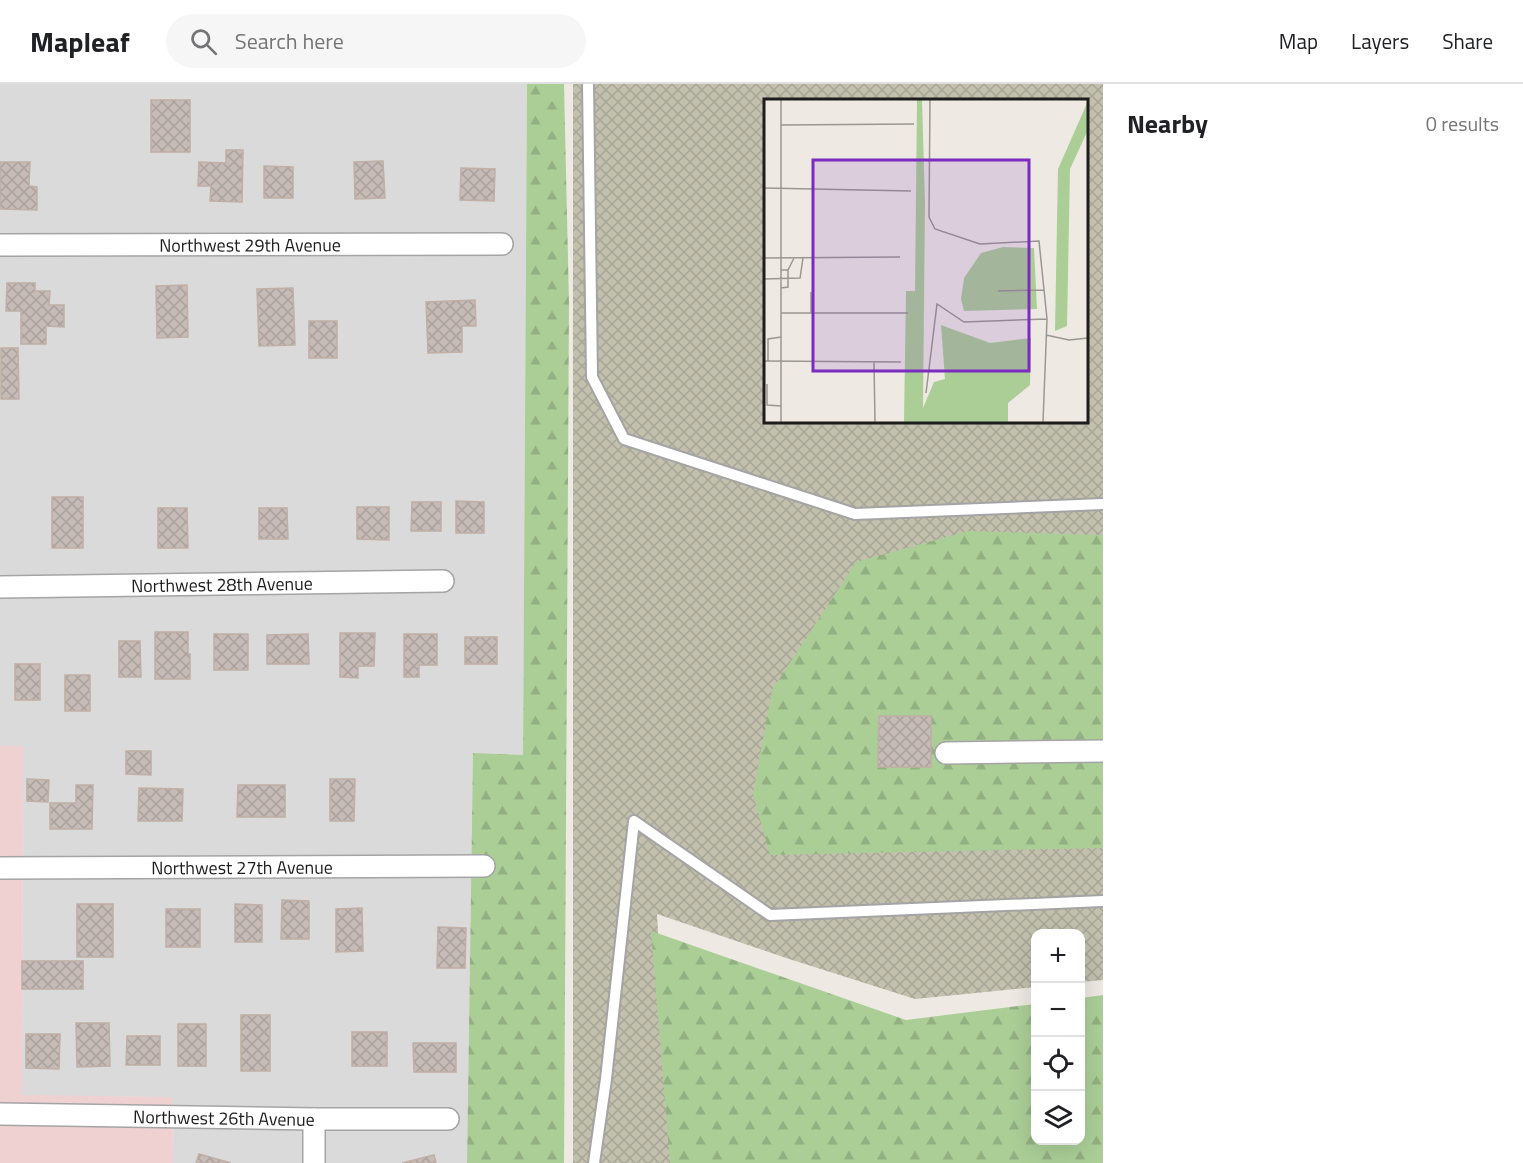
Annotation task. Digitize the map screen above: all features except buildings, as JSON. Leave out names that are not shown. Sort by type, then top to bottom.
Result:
[{"type":"street","name":"Northwest 29th Avenue","points":[[0,245],[502,244]]},
{"type":"street","name":"Northwest 28th Avenue","points":[[0,586],[443,581]]},
{"type":"street","points":[[946,753],[1103,751]]},
{"type":"street","name":"Northwest 27th Avenue","points":[[0,868],[484,866]]},
{"type":"street","name":"Northwest 26th Avenue","points":[[0,1114],[448,1119]]},
{"type":"street","points":[[314,1119],[314,1163]]},
{"type":"lane","points":[[588,84],[592,377],[624,439],[855,514],[1103,504]]},
{"type":"lane","points":[[594,1163],[606,1079],[634,821],[770,915],[1103,901]]},
{"type":"shaded area","points":[[0,84],[527,84],[523,756],[473,754],[467,1163],[173,1163],[172,1097],[22,1096],[23,747],[0,746]]},
{"type":"shaded area","points":[[573,84],[1103,84],[1103,980],[1085,982],[1085,929],[1031,929],[1031,987],[915,999],[657,914],[671,1163],[573,1163]]},
{"type":"shaded area","points":[[0,746],[23,746],[22,1095],[172,1097],[173,1163],[0,1163]]},
{"type":"green space","points":[[527,84],[564,84],[569,304],[564,1163],[467,1163],[473,753],[523,755]]},
{"type":"green space","points":[[968,531],[1103,535],[1103,848],[770,855],[753,794],[772,690],[856,562]]},
{"type":"green space","points":[[651,931],[906,1020],[1031,1004],[1031,1145],[1085,1145],[1085,997],[1103,995],[1103,1163],[670,1163]]}]
